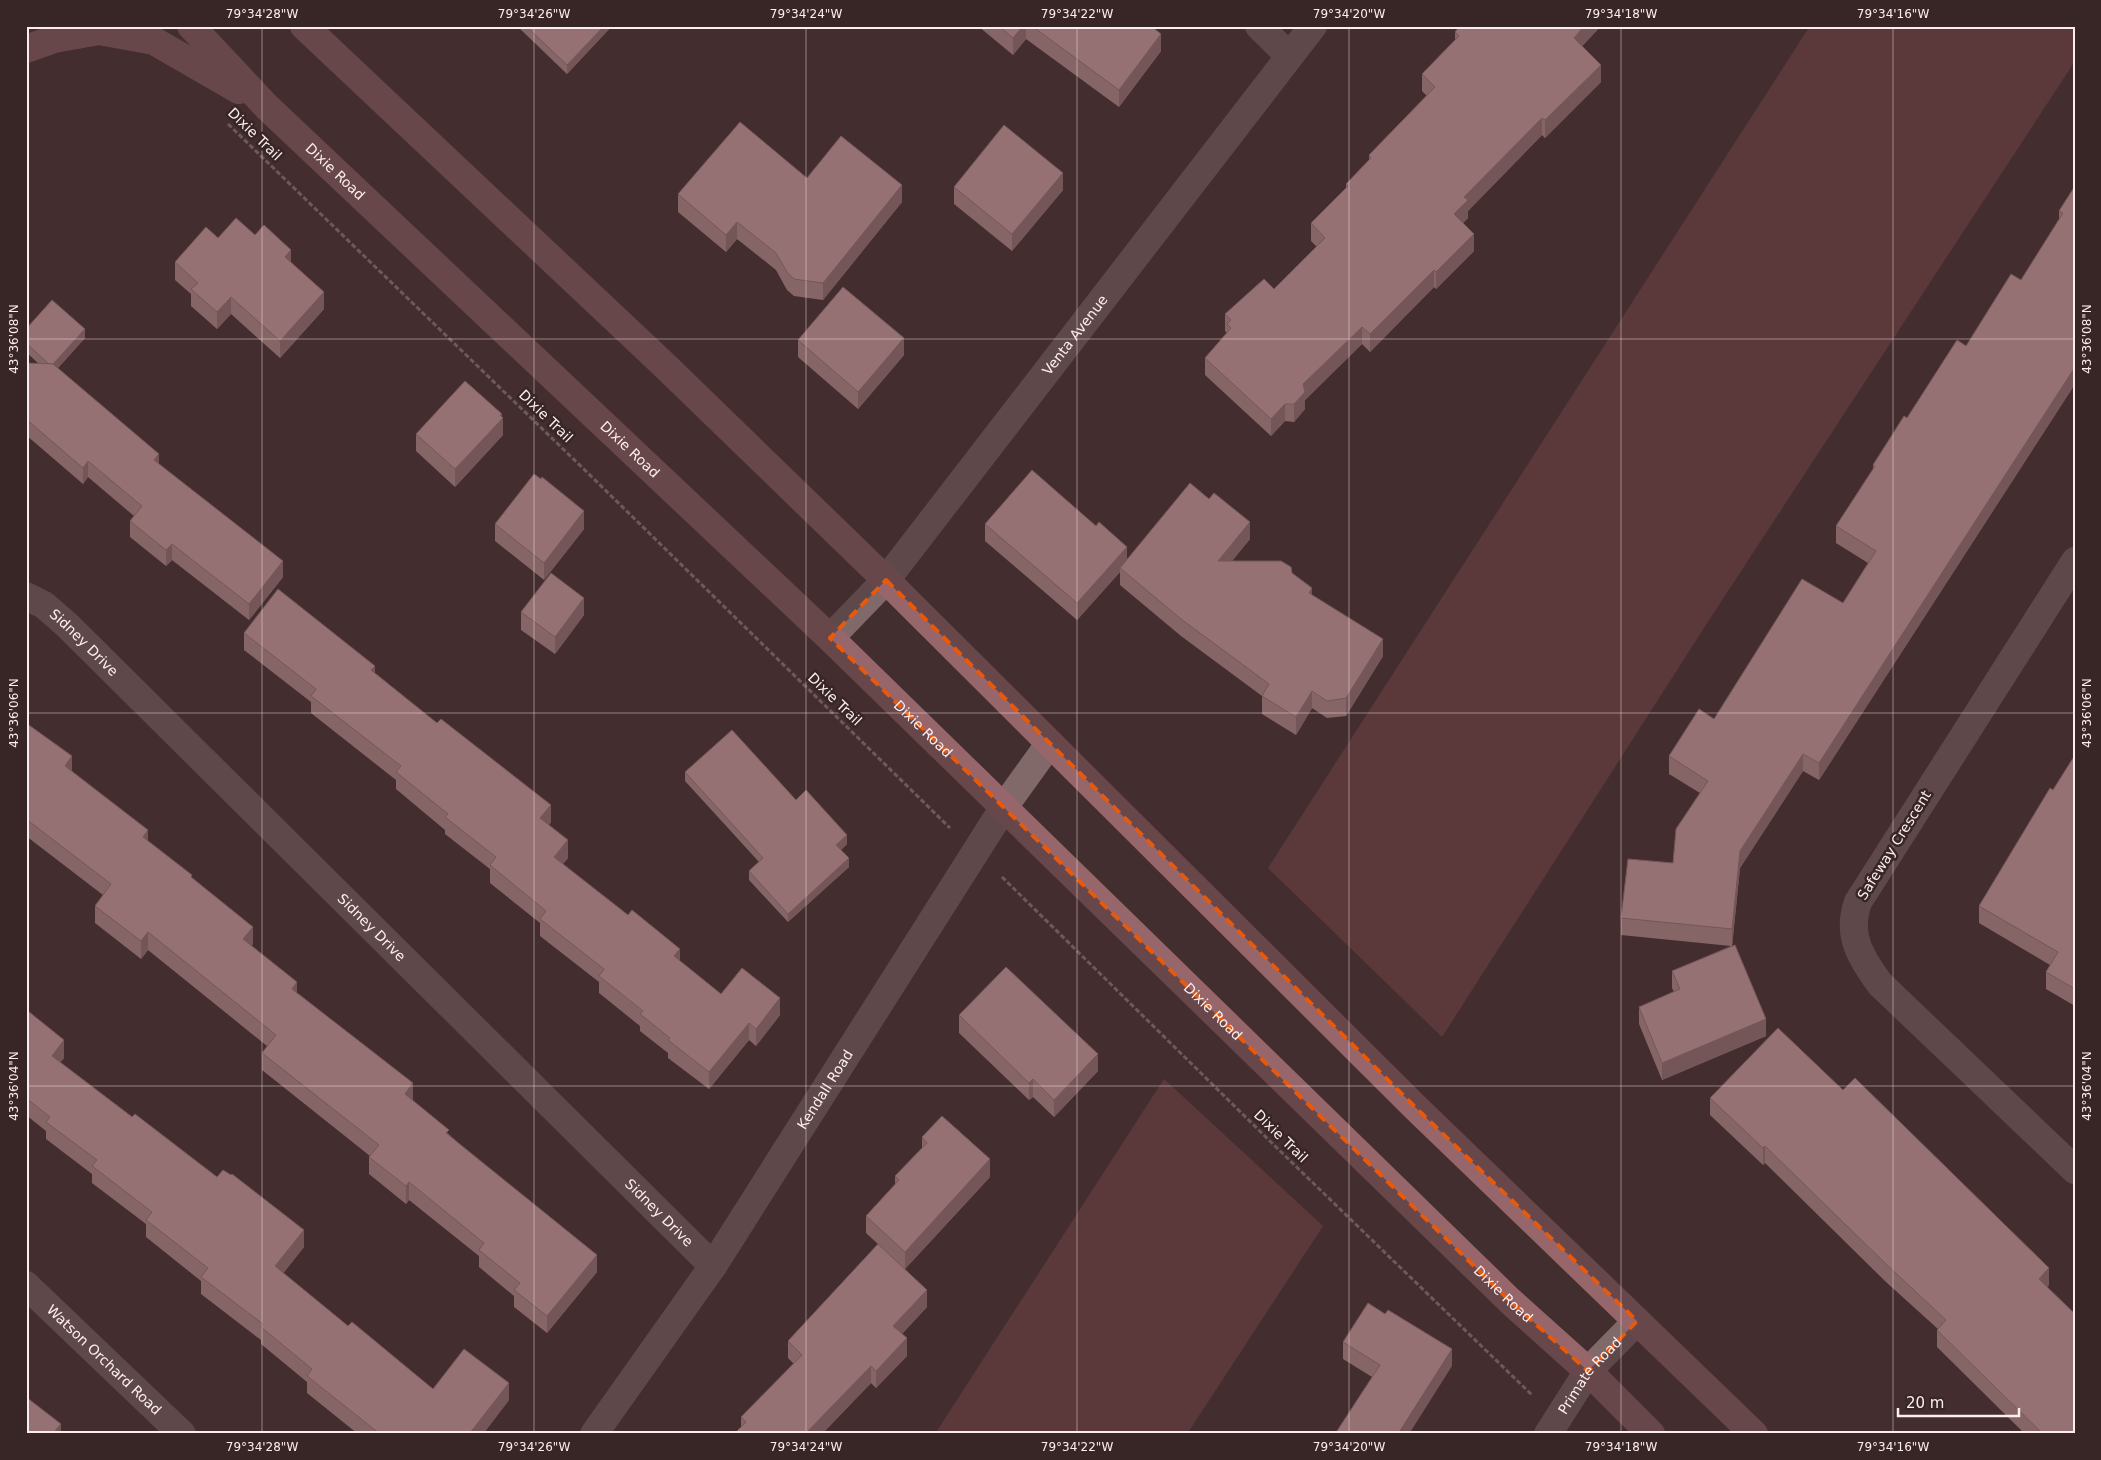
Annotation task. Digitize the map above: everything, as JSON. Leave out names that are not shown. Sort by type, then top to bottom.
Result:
[{"type":"main road","name":"Dixie Road","points":[[191,26],[268,107],[830,638],[1510,1300],[1588,1371],[1651,1434]]},
{"type":"main road","points":[[26,49],[54,39],[99,31],[154,41],[268,107]]},
{"type":"main road","points":[[311,31],[662,363],[886,580],[1415,1107],[1754,1434]]},
{"type":"street","points":[[1258,26],[1289,56]]},
{"type":"street","name":"Venta Avenue","points":[[830,638],[886,580],[1313,26]]},
{"type":"street","name":"Safeway Crescent","points":[[2075,561],[1858,902],[1852,927],[1858,948],[1867,967],[1880,984],[2075,1170]]},
{"type":"street","name":"Sidney Drive","points":[[26,596],[44,605],[68,626],[713,1266]]},
{"type":"street","name":"Kendall Road","points":[[594,1434],[713,1266],[1004,807],[1050,743]]},
{"type":"street","name":"Watson Orchard Road","points":[[26,1285],[182,1434]]},
{"type":"street","name":"Primate Road","points":[[1548,1434],[1588,1371],[1637,1321]]},
{"type":"path","name":"Dixie Trail","points":[[223,119],[953,831]]},
{"type":"path","name":"Dixie Trail","points":[[1014,889],[1535,1398]]},
{"type":"highlighted area","points":[[886,580],[1415,1107],[1637,1321],[1588,1371],[1510,1301],[830,638]]},
{"type":"shaded area","points":[[1810,26],[2075,26],[2075,61],[1711,617],[1442,1037],[1268,868]]},
{"type":"shaded area","points":[[1164,1079],[1323,1226],[1187,1434],[935,1434]]},
{"type":"building","points":[[526,26],[604,26],[567,65]]},
{"type":"building","points":[[999,26],[1023,26],[1013,38]]},
{"type":"building","points":[[1032,26],[1151,26],[1161,34],[1119,90]]},
{"type":"building","points":[[1460,26],[1584,26],[1574,38],[1601,65],[1545,120],[1542,118],[1464,197],[1468,200],[1454,214],[1474,234],[1436,272],[1434,270],[1370,334],[1362,327],[1303,384],[1305,392],[1294,404],[1285,404],[1271,419],[1205,358],[1231,328],[1227,324],[1231,320],[1225,314],[1264,279],[1274,289],[1325,238],[1311,223],[1348,186],[1346,184],[1371,158],[1369,155],[1435,87],[1422,74],[1459,36],[1455,32]]},
{"type":"building","points":[[740,122],[807,178],[841,136],[902,185],[823,283],[794,279],[787,272],[776,253],[737,222],[726,235],[678,194]]},
{"type":"building","points":[[1004,125],[1063,173],[1012,234],[954,187]]},
{"type":"building","points":[[2075,186],[2075,367],[1819,763],[1803,754],[1740,851],[1732,929],[1621,918],[1628,859],[1673,863],[1676,829],[1708,781],[1669,756],[1699,709],[1714,719],[1802,579],[1843,603],[1876,551],[1836,526],[1875,466],[1873,465],[1904,416],[1907,418],[1957,340],[1966,346],[2011,274],[2021,280],[2063,213],[2059,211]]},
{"type":"building","points":[[236,218],[255,235],[264,225],[291,250],[285,257],[324,292],[280,341],[231,297],[217,312],[191,289],[198,283],[175,262],[206,227],[218,238]]},
{"type":"building","points":[[843,287],[904,338],[858,392],[798,340]]},
{"type":"building","points":[[52,300],[85,329],[53,364],[49,364],[26,343],[26,329]]},
{"type":"building","points":[[26,363],[53,364],[159,454],[154,460],[283,561],[249,604],[172,544],[166,550],[130,521],[142,506],[88,461],[83,468],[26,419]]},
{"type":"building","points":[[465,381],[502,414],[500,415],[503,418],[455,469],[416,434]]},
{"type":"building","points":[[1032,470],[1096,526],[1099,522],[1127,547],[1077,603],[985,524]]},
{"type":"building","points":[[534,474],[541,479],[542,477],[584,511],[544,563],[495,524]]},
{"type":"building","points":[[1190,483],[1209,499],[1214,493],[1250,522],[1218,561],[1281,561],[1291,567],[1292,573],[1312,588],[1309,593],[1383,639],[1346,698],[1327,701],[1312,691],[1296,717],[1262,696],[1269,684],[1181,619],[1120,568]]},
{"type":"building","points":[[551,573],[584,598],[555,637],[521,612]]},
{"type":"building","points":[[278,589],[375,666],[371,670],[437,723],[441,719],[551,805],[540,818],[568,840],[554,857],[628,915],[632,910],[680,949],[674,956],[721,994],[742,968],[780,998],[756,1029],[749,1023],[709,1072],[668,1040],[670,1038],[640,1014],[643,1011],[599,976],[604,969],[540,919],[546,911],[490,865],[496,857],[445,817],[448,814],[396,772],[401,766],[311,696],[316,689],[244,633]]},
{"type":"building","points":[[26,723],[72,756],[65,766],[148,830],[143,837],[192,875],[191,877],[253,927],[243,939],[297,982],[292,989],[413,1083],[405,1094],[449,1130],[446,1133],[597,1255],[547,1316],[514,1290],[520,1283],[479,1250],[484,1243],[409,1182],[406,1186],[369,1157],[379,1145],[262,1053],[276,1035],[148,932],[141,941],[95,906],[111,884],[26,819]]},
{"type":"building","points":[[732,730],[796,800],[806,790],[847,835],[836,845],[849,858],[788,914],[749,871],[763,858],[685,772]]},
{"type":"building","points":[[2075,755],[2075,989],[2046,972],[2058,952],[1979,906],[2050,788],[2053,790]]},
{"type":"building","points":[[1735,945],[1766,1019],[1662,1063],[1639,1007],[1680,989],[1672,971]]},
{"type":"building","points":[[1006,967],[1098,1054],[1054,1100],[1033,1079],[1029,1083],[959,1015]]},
{"type":"building","points":[[28,1011],[64,1040],[52,1056],[132,1117],[135,1114],[217,1177],[223,1170],[232,1174],[304,1230],[275,1266],[348,1326],[352,1322],[433,1389],[464,1349],[509,1383],[469,1434],[380,1434],[307,1376],[312,1369],[261,1327],[263,1324],[201,1277],[208,1268],[146,1220],[152,1212],[92,1166],[97,1160],[46,1122],[50,1117],[26,1098],[26,1014]]},
{"type":"building","points":[[1778,1028],[1843,1090],[1855,1078],[2049,1268],[2039,1279],[2075,1314],[2075,1434],[2043,1434],[1937,1330],[1946,1320],[1765,1146],[1763,1148],[1710,1098]]},
{"type":"building","points":[[942,1116],[990,1159],[905,1252],[866,1216],[899,1180],[895,1176],[927,1143],[922,1137]]},
{"type":"building","points":[[878,1244],[927,1290],[893,1326],[907,1338],[876,1371],[871,1366],[805,1434],[734,1434],[746,1422],[741,1417],[802,1355],[788,1341]]},
{"type":"building","points":[[1368,1303],[1385,1314],[1388,1310],[1452,1349],[1398,1434],[1335,1434],[1380,1365],[1343,1342]]},
{"type":"building","points":[[26,1397],[61,1424],[55,1431],[58,1434],[26,1434]]}]
